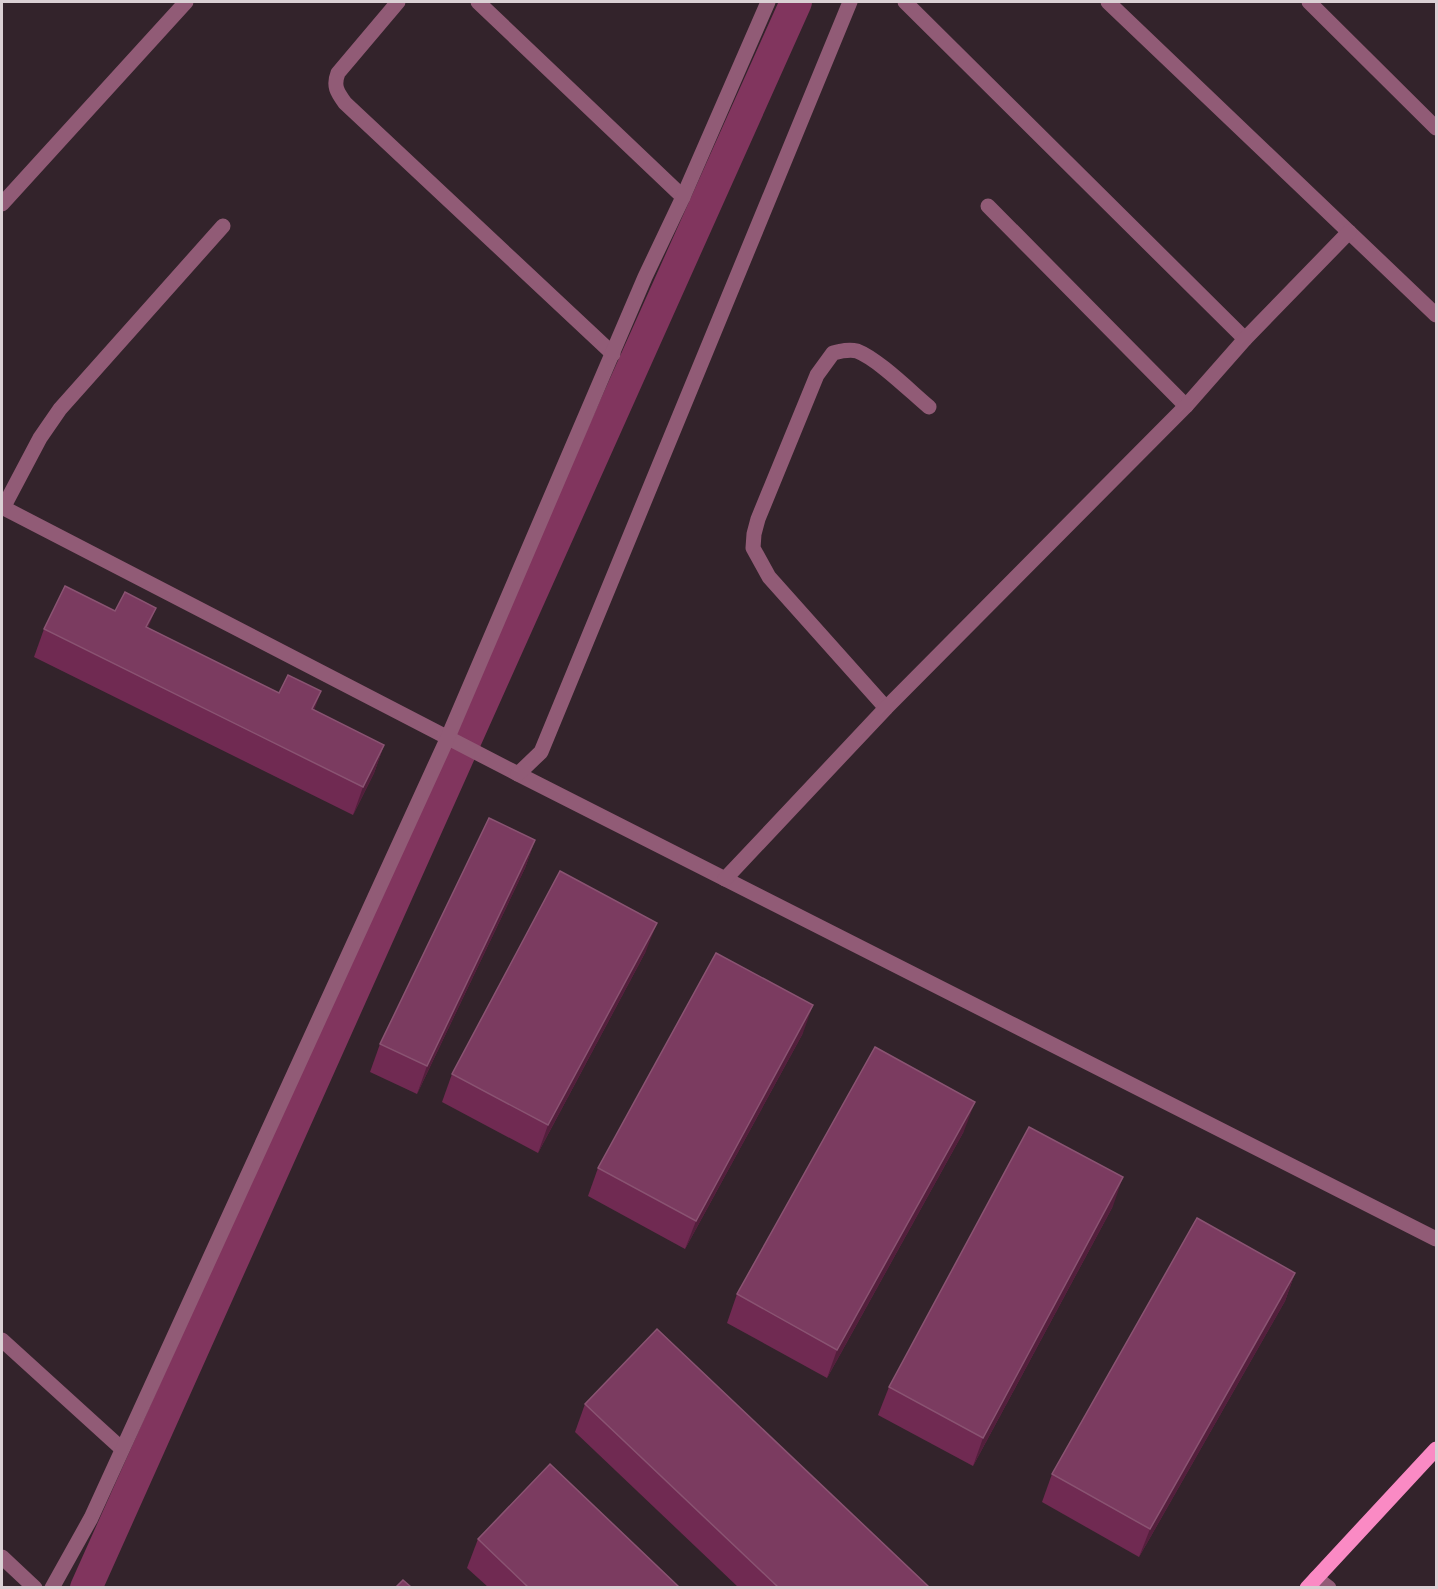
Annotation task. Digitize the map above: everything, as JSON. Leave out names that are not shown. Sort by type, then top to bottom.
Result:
[{"type":"main road","points":[[1312,1582],[1437,1449]]},
{"type":"street","points":[[4,198],[186,2]]},
{"type":"street","points":[[398,2],[338,73],[335,89],[345,103],[613,354]]},
{"type":"street","points":[[478,2],[683,197]]},
{"type":"street","points":[[52,1587],[91,1518],[451,738],[645,277],[683,197],[768,2]]},
{"type":"street","points":[[518,774],[541,752],[850,2]]},
{"type":"street","points":[[905,2],[1245,339]]},
{"type":"street","points":[[1108,2],[1349,232],[1434,306]]},
{"type":"street","points":[[1310,2],[1437,128]]},
{"type":"street","points":[[988,206],[1186,406]]},
{"type":"street","points":[[223,226],[60,409],[40,438],[2,507],[518,774],[1437,1239]]},
{"type":"street","points":[[725,879],[886,708],[1186,406],[1245,339],[1349,232]]},
{"type":"street","points":[[886,708],[769,577],[753,548],[754,534],[758,519],[817,375],[833,353],[845,350],[856,351],[873,361],[929,407]]},
{"type":"street","points":[[2,1340],[122,1449]]},
{"type":"street","points":[[2,1557],[35,1587]]},
{"type":"street","points":[[1312,1582],[1329,1587]]},
{"type":"building","points":[[65,586],[115,611],[125,592],[156,608],[146,627],[279,693],[288,675],[321,691],[312,709],[384,745],[363,787],[44,629]]},
{"type":"building","points":[[489,818],[535,840],[427,1066],[380,1044]]},
{"type":"building","points":[[560,871],[657,923],[548,1125],[452,1074]]},
{"type":"building","points":[[716,953],[813,1005],[696,1221],[598,1168]]},
{"type":"building","points":[[875,1047],[975,1102],[837,1350],[737,1294]]},
{"type":"building","points":[[1029,1127],[1123,1177],[983,1438],[889,1387]]},
{"type":"building","points":[[1197,1218],[1295,1273],[1150,1529],[1052,1474]]},
{"type":"building","points":[[657,1329],[929,1587],[778,1587],[585,1404]]},
{"type":"building","points":[[550,1464],[679,1587],[528,1587],[478,1539]]},
{"type":"building","points":[[403,1580],[411,1587],[396,1587]]},
{"type":"waterway","points":[[86,1588],[796,2]]}]
